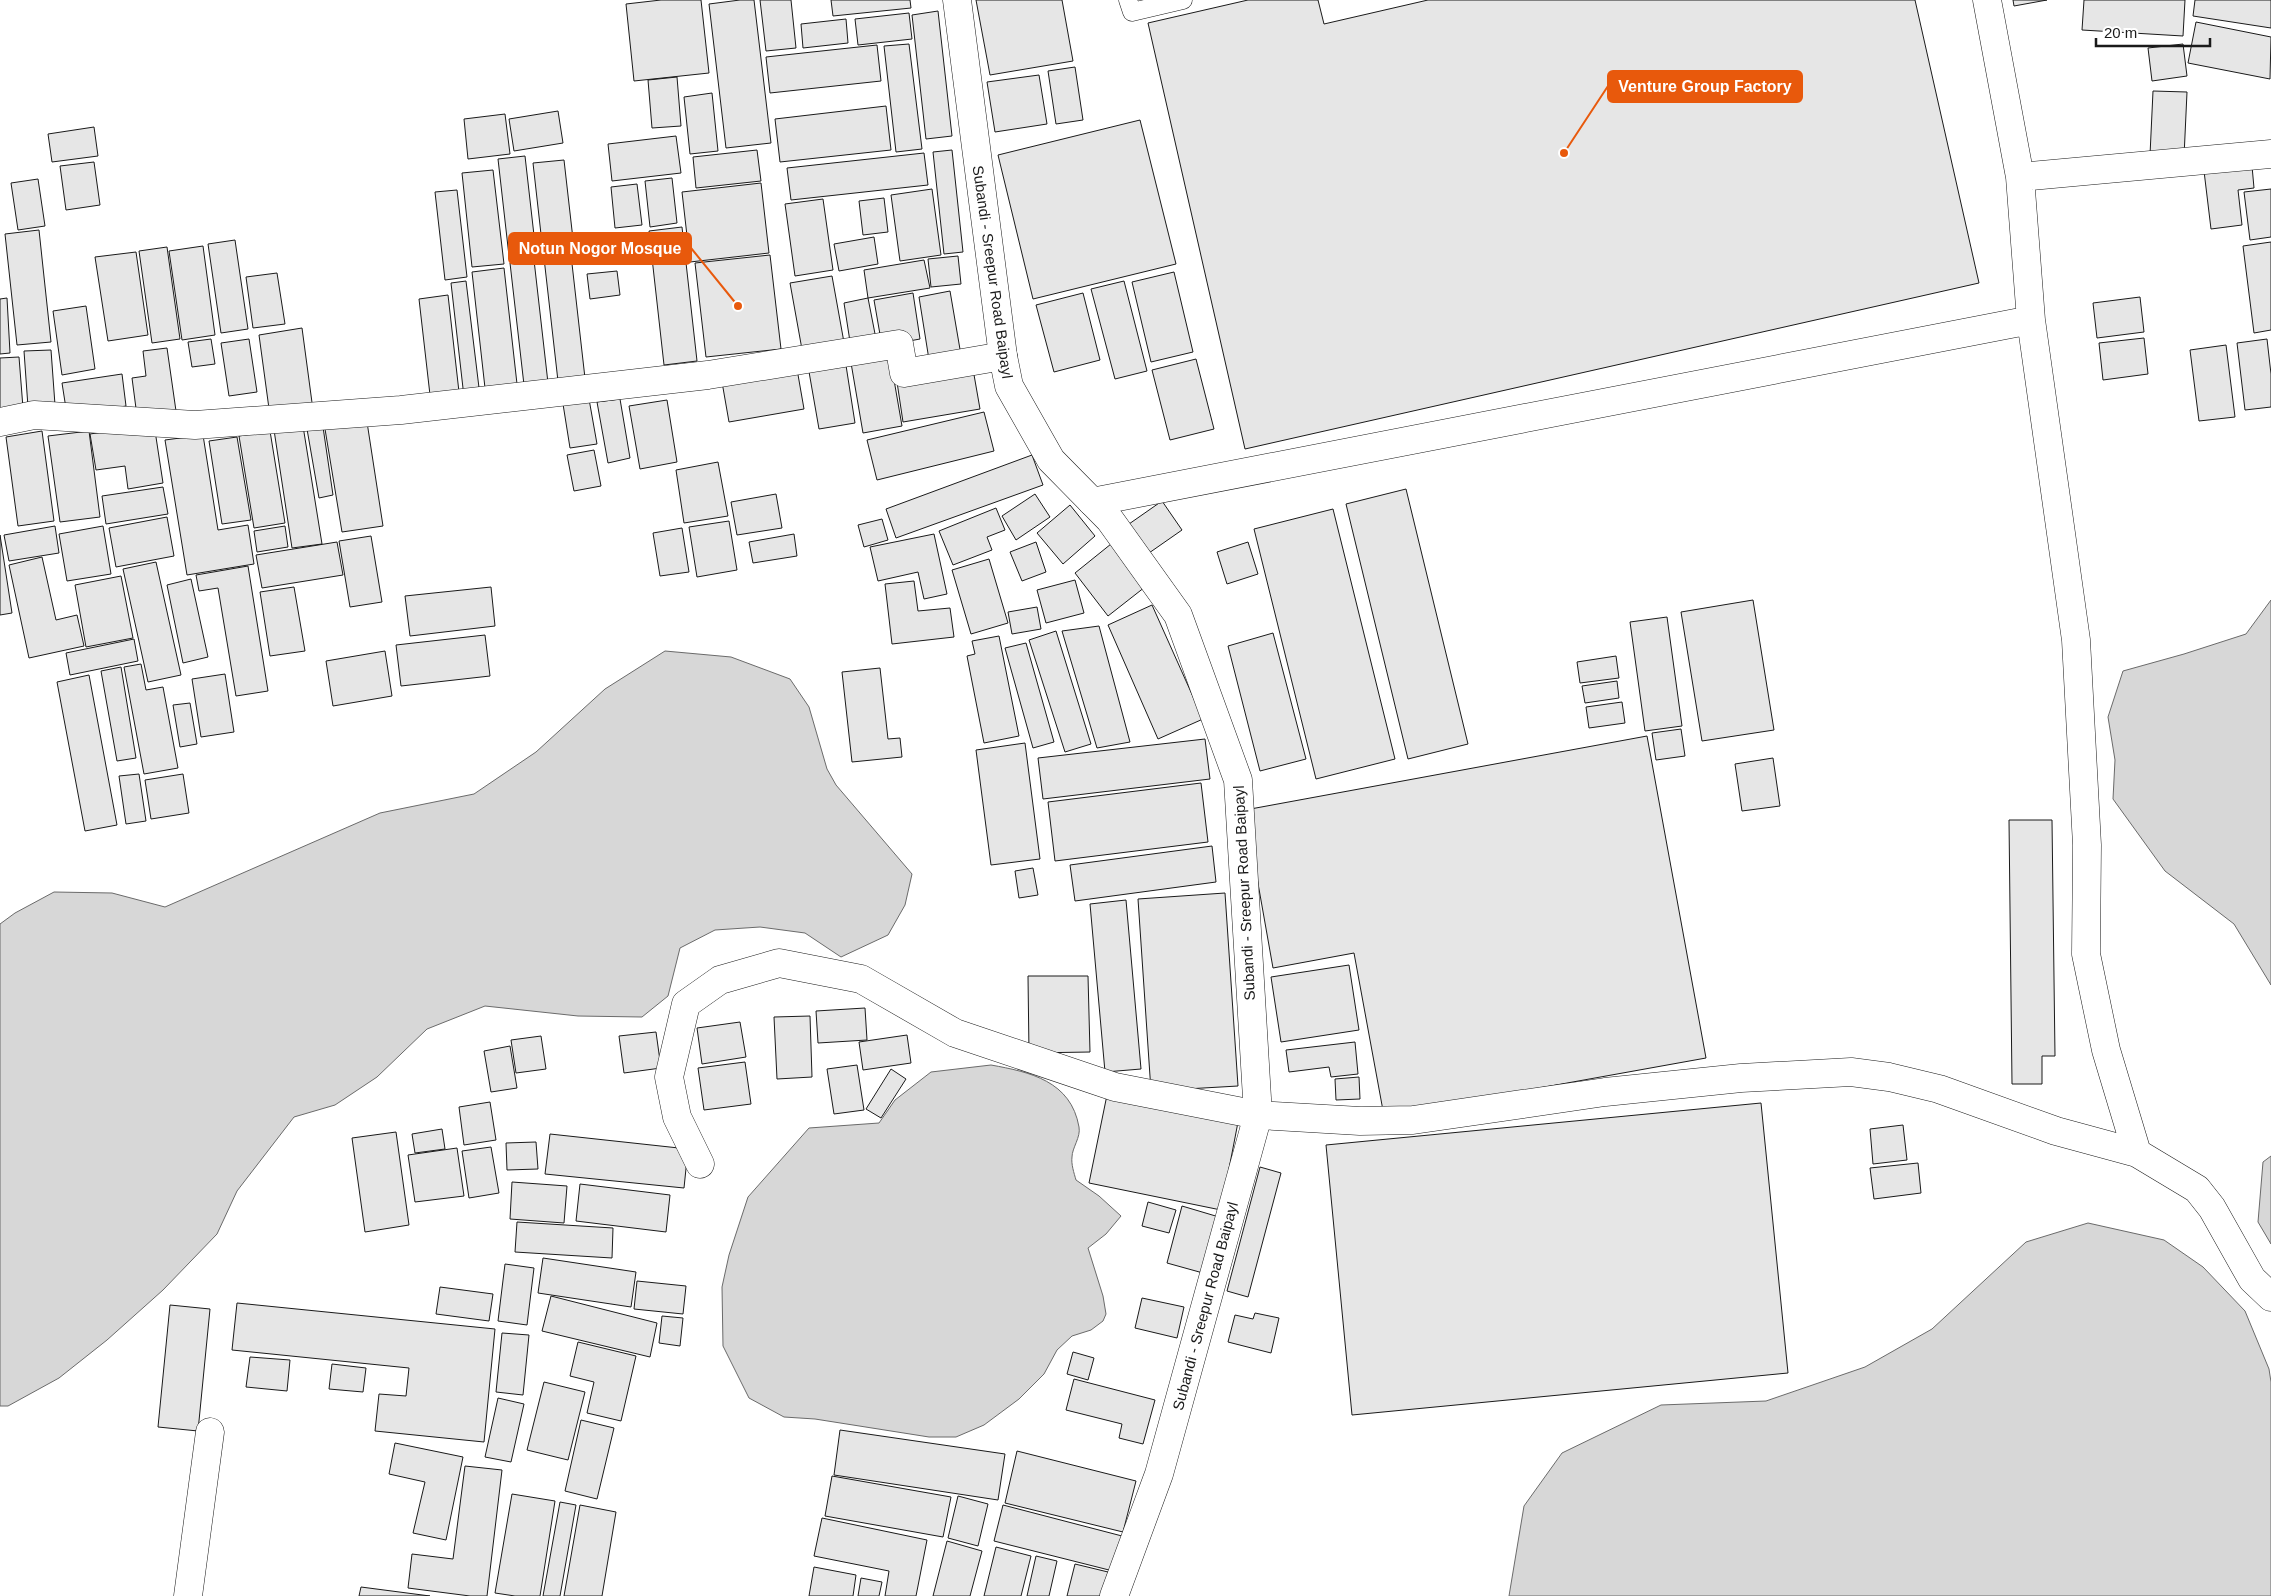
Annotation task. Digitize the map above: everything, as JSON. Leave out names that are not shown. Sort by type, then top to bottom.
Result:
[{"type":"street","name":"Subandi - Sreepur Road Baipayl","points":[[957,0],[1002,356],[1009,386],[1051,460],[1110,520],[1178,615],[1238,780],[1258,1115],[1159,1474],[1114,1596]]},
{"type":"street","points":[[1987,0],[2020,177],[2031,320],[2076,640],[2087,844],[2086,954],[2106,1050],[2136,1153]]},
{"type":"street","points":[[2020,177],[2271,154]]},
{"type":"street","points":[[1092,502],[2031,320]]},
{"type":"street","points":[[0,422],[34,415],[195,424],[401,410],[708,375],[899,344],[904,373],[1002,356]]},
{"type":"street","points":[[700,1164],[677,1116],[669,1077],[686,1004],[720,980],[779,963],[861,979],[954,1033],[1115,1087],[1258,1115],[1360,1121],[1413,1120],[1605,1092],[1741,1078],[1851,1072],[1889,1077],[1939,1089],[2056,1131],[2136,1153],[2197,1189],[2212,1208],[2252,1279],[2271,1297]]},
{"type":"street","points":[[188,1596],[210,1432]]},
{"type":"lane","points":[[1128,0],[1132,12],[1183,0]]},
{"type":"shaded area","points":[[2271,600],[2271,985],[2234,924],[2165,871],[2113,799],[2115,760],[2108,717],[2123,671],[2246,634]]},
{"type":"shaded area","points":[[665,651],[731,657],[790,679],[809,707],[827,769],[836,785],[912,874],[905,905],[888,935],[841,957],[805,933],[760,927],[715,930],[680,948],[668,996],[642,1017],[578,1016],[485,1006],[427,1029],[377,1077],[335,1105],[294,1117],[237,1191],[217,1234],[163,1290],[107,1340],[59,1378],[8,1406],[0,1406],[0,924],[15,913],[54,892],[112,893],[165,907],[380,813],[474,794],[536,752],[605,689]]},
{"type":"shaded area","points":[[991,1065],[1020,1071],[1047,1081],[1067,1099],[1075,1111],[1079,1127],[1079,1135],[1072,1154],[1076,1180],[1099,1196],[1121,1216],[1106,1234],[1088,1248],[1103,1296],[1106,1314],[1103,1321],[1091,1330],[1072,1336],[1057,1350],[1044,1374],[1019,1399],[984,1425],[956,1437],[929,1437],[815,1419],[784,1417],[749,1398],[723,1346],[722,1287],[729,1255],[748,1197],[809,1128],[879,1123],[895,1100],[931,1072]]},
{"type":"shaded area","points":[[2271,1156],[2271,1244],[2258,1222],[2263,1162]]},
{"type":"shaded area","points":[[2088,1223],[2164,1240],[2203,1267],[2245,1311],[2269,1369],[2271,1382],[2271,1596],[1509,1596],[1524,1506],[1562,1453],[1661,1405],[1766,1401],[1865,1367],[1932,1329],[2026,1242]]},
{"type":"building","points":[[661,0],[701,0],[709,73],[634,81],[626,4]]},
{"type":"building","points":[[754,0],[771,143],[726,148],[709,4]]},
{"type":"building","points":[[760,0],[791,0],[796,48],[766,51]]},
{"type":"building","points":[[831,0],[910,0],[911,8],[833,16]]},
{"type":"building","points":[[976,0],[1062,0],[1073,61],[990,75]]},
{"type":"building","points":[[1248,0],[1318,0],[1324,24],[1428,0],[1915,0],[1979,283],[1245,449],[1148,23]]},
{"type":"building","points":[[2013,0],[2047,0],[2014,6]]},
{"type":"building","points":[[2084,0],[2185,0],[2183,36],[2082,30]]},
{"type":"building","points":[[2195,0],[2271,0],[2271,28],[2193,16]]},
{"type":"building","points":[[938,11],[952,136],[926,139],[912,15]]},
{"type":"building","points":[[909,13],[912,39],[858,45],[855,19]]},
{"type":"building","points":[[846,19],[848,43],[803,48],[801,24]]},
{"type":"building","points":[[2196,22],[2271,37],[2270,79],[2188,63]]},
{"type":"building","points":[[909,44],[922,149],[896,152],[884,46]]},
{"type":"building","points":[[2183,44],[2187,76],[2152,81],[2148,48]]},
{"type":"building","points":[[877,45],[881,81],[770,93],[766,57]]},
{"type":"building","points":[[1075,67],[1083,120],[1056,124],[1048,71]]},
{"type":"building","points":[[1039,75],[1047,124],[995,132],[987,82]]},
{"type":"building","points":[[677,77],[681,126],[652,128],[648,80]]},
{"type":"building","points":[[2153,91],[2187,92],[2184,157],[2150,155]]},
{"type":"building","points":[[712,93],[718,151],[690,154],[684,97]]},
{"type":"building","points":[[886,106],[891,150],[780,162],[775,119]]},
{"type":"building","points":[[558,111],[563,143],[514,151],[509,119]]},
{"type":"building","points":[[505,114],[510,154],[468,159],[464,119]]},
{"type":"building","points":[[1140,120],[1176,264],[1033,299],[998,155]]},
{"type":"building","points":[[94,127],[98,156],[52,162],[48,134]]},
{"type":"building","points":[[676,136],[681,173],[612,181],[608,144]]},
{"type":"building","points":[[757,150],[761,181],[696,188],[693,157]]},
{"type":"building","points":[[952,150],[963,252],[944,254],[933,152]]},
{"type":"building","points":[[924,153],[928,185],[791,200],[787,168]]},
{"type":"building","points":[[525,156],[536,253],[509,256],[498,159]]},
{"type":"building","points":[[564,160],[574,248],[543,252],[533,163]]},
{"type":"building","points":[[94,162],[100,205],[66,210],[60,166]]},
{"type":"building","points":[[2252,166],[2254,188],[2238,190],[2242,225],[2211,229],[2204,171]]},
{"type":"building","points":[[493,170],[504,264],[472,267],[462,173]]},
{"type":"building","points":[[672,178],[677,223],[650,227],[645,181]]},
{"type":"building","points":[[38,179],[45,226],[18,230],[11,183]]},
{"type":"building","points":[[761,183],[769,253],[690,262],[682,192]]},
{"type":"building","points":[[637,184],[642,225],[615,228],[611,187]]},
{"type":"building","points":[[932,189],[941,255],[900,261],[891,195]]},
{"type":"building","points":[[2271,189],[2271,237],[2250,240],[2244,192]]},
{"type":"building","points":[[457,190],[467,277],[445,280],[435,192]]},
{"type":"building","points":[[884,198],[888,232],[863,235],[859,201]]},
{"type":"building","points":[[823,199],[833,270],[795,276],[785,204]]},
{"type":"building","points":[[682,227],[697,361],[664,365],[649,231]]},
{"type":"building","points":[[39,230],[51,342],[17,345],[5,234]]},
{"type":"building","points":[[874,237],[878,264],[839,271],[834,244]]},
{"type":"building","points":[[235,240],[248,329],[221,333],[208,244]]},
{"type":"building","points":[[2271,242],[2271,330],[2254,333],[2243,246]]},
{"type":"building","points":[[203,246],[215,335],[182,340],[169,251]]},
{"type":"building","points":[[167,247],[180,339],[152,343],[139,251]]},
{"type":"building","points":[[136,252],[148,335],[108,341],[95,257]]},
{"type":"building","points":[[571,255],[586,387],[559,390],[544,258]]},
{"type":"building","points":[[770,255],[781,349],[706,357],[695,263]]},
{"type":"building","points":[[958,256],[961,284],[931,287],[928,259]]},
{"type":"building","points":[[534,260],[548,383],[524,385],[510,263]]},
{"type":"building","points":[[924,260],[930,288],[868,298],[864,270]]},
{"type":"building","points":[[504,268],[517,384],[485,388],[472,272]]},
{"type":"building","points":[[617,271],[620,295],[590,299],[587,274]]},
{"type":"building","points":[[1174,272],[1193,352],[1151,362],[1132,282]]},
{"type":"building","points":[[277,273],[285,324],[253,328],[246,277]]},
{"type":"building","points":[[832,276],[845,348],[803,355],[790,283]]},
{"type":"building","points":[[466,281],[480,396],[464,397],[451,283]]},
{"type":"building","points":[[1124,281],[1147,371],[1115,379],[1091,289]]},
{"type":"building","points":[[950,291],[962,361],[930,366],[919,297]]},
{"type":"building","points":[[913,293],[920,339],[882,346],[874,300]]},
{"type":"building","points":[[1083,293],[1100,360],[1054,372],[1036,305]]},
{"type":"building","points":[[448,295],[459,392],[430,395],[419,299]]},
{"type":"building","points":[[2140,297],[2144,332],[2097,338],[2093,303]]},
{"type":"building","points":[[7,298],[10,353],[0,354],[0,299]]},
{"type":"building","points":[[868,298],[877,344],[851,348],[844,303]]},
{"type":"building","points":[[86,306],[95,369],[62,375],[53,311]]},
{"type":"building","points":[[302,328],[313,410],[270,416],[259,335]]},
{"type":"building","points":[[2144,338],[2148,374],[2103,380],[2099,343]]},
{"type":"building","points":[[211,339],[215,364],[192,367],[188,342]]},
{"type":"building","points":[[249,339],[257,392],[229,396],[221,343]]},
{"type":"building","points":[[2267,339],[2271,374],[2271,407],[2245,410],[2237,343]]},
{"type":"building","points":[[2226,345],[2235,417],[2199,421],[2190,350]]},
{"type":"building","points":[[167,348],[176,411],[137,416],[132,378],[146,376],[143,351]]},
{"type":"building","points":[[51,350],[55,405],[28,407],[24,351]]},
{"type":"building","points":[[889,351],[902,426],[863,433],[850,357]]},
{"type":"building","points":[[19,357],[23,408],[0,409],[0,358]]},
{"type":"building","points":[[845,359],[855,423],[819,429],[808,366]]},
{"type":"building","points":[[1196,359],[1214,429],[1170,440],[1152,370]]},
{"type":"building","points":[[797,369],[804,409],[729,422],[722,382]]},
{"type":"building","points":[[973,369],[980,409],[903,422],[897,382]]},
{"type":"building","points":[[122,374],[126,406],[67,415],[62,383]]},
{"type":"building","points":[[589,399],[597,444],[570,448],[563,404]]},
{"type":"building","points":[[620,399],[630,458],[608,463],[597,402]]},
{"type":"building","points":[[667,400],[677,462],[640,469],[629,406]]},
{"type":"building","points":[[984,412],[994,451],[877,480],[867,440]]},
{"type":"building","points":[[367,422],[383,526],[342,532],[325,429]]},
{"type":"building","points":[[154,424],[163,483],[128,489],[125,466],[96,470],[90,434]]},
{"type":"building","points":[[303,426],[322,544],[292,548],[274,430]]},
{"type":"building","points":[[323,427],[333,495],[319,498],[307,429]]},
{"type":"building","points":[[42,431],[54,521],[18,526],[6,437]]},
{"type":"building","points":[[89,431],[100,517],[60,522],[48,436]]},
{"type":"building","points":[[270,431],[285,523],[254,528],[239,436]]},
{"type":"building","points":[[203,435],[218,530],[248,525],[254,564],[187,575],[165,440]]},
{"type":"building","points":[[237,437],[251,520],[222,524],[209,441]]},
{"type":"building","points":[[594,450],[601,486],[574,491],[567,455]]},
{"type":"building","points":[[1032,455],[1043,485],[896,538],[886,509]]},
{"type":"building","points":[[718,462],[728,516],[684,523],[676,470]]},
{"type":"building","points":[[163,487],[168,514],[106,524],[102,496]]},
{"type":"building","points":[[1406,489],[1468,744],[1408,759],[1346,504]]},
{"type":"building","points":[[776,494],[782,528],[737,535],[731,502]]},
{"type":"building","points":[[1035,494],[1050,517],[1016,540],[1002,516]]},
{"type":"building","points":[[1162,501],[1182,530],[1149,553],[1129,524]]},
{"type":"building","points":[[1070,505],[1095,536],[1063,564],[1037,533]]},
{"type":"building","points":[[996,508],[1005,530],[987,537],[992,550],[953,565],[939,531]]},
{"type":"building","points":[[1333,509],[1395,759],[1316,779],[1254,529]]},
{"type":"building","points":[[167,517],[174,556],[116,567],[109,528]]},
{"type":"building","points":[[882,519],[888,540],[864,547],[858,525]]},
{"type":"building","points":[[729,521],[737,570],[697,577],[689,527]]},
{"type":"building","points":[[55,526],[59,553],[9,561],[4,535]]},
{"type":"building","points":[[103,526],[111,574],[67,581],[59,534]]},
{"type":"building","points":[[285,526],[288,547],[257,552],[254,531]]},
{"type":"building","points":[[682,528],[689,572],[660,576],[653,533]]},
{"type":"building","points":[[794,534],[797,556],[753,563],[749,542]]},
{"type":"building","points":[[934,534],[947,594],[924,599],[918,572],[878,581],[870,547]]},
{"type":"building","points":[[0,535],[12,613],[0,615]]},
{"type":"building","points":[[371,536],[382,602],[350,607],[339,541]]},
{"type":"building","points":[[337,542],[343,575],[262,588],[256,555]]},
{"type":"building","points":[[1036,542],[1046,572],[1022,581],[1010,552]]},
{"type":"building","points":[[1248,542],[1258,574],[1227,584],[1217,552]]},
{"type":"building","points":[[1111,544],[1145,587],[1108,616],[1075,573]]},
{"type":"building","points":[[42,557],[56,620],[77,615],[84,646],[29,658],[9,565]]},
{"type":"building","points":[[989,559],[1008,623],[971,634],[952,570]]},
{"type":"building","points":[[156,562],[181,675],[148,682],[123,569]]},
{"type":"building","points":[[248,566],[268,691],[236,696],[218,588],[199,591],[196,575]]},
{"type":"building","points":[[121,576],[133,638],[86,647],[75,585]]},
{"type":"building","points":[[191,579],[208,657],[183,663],[167,585]]},
{"type":"building","points":[[1075,580],[1084,613],[1046,623],[1037,590]]},
{"type":"building","points":[[914,581],[918,611],[950,608],[954,637],[892,644],[885,584]]},
{"type":"building","points":[[294,587],[305,651],[270,656],[260,592]]},
{"type":"building","points":[[491,587],[495,626],[410,636],[405,596]]},
{"type":"building","points":[[1753,600],[1774,730],[1702,741],[1681,612]]},
{"type":"building","points":[[1152,605],[1203,719],[1158,739],[1108,625]]},
{"type":"building","points":[[1037,607],[1041,629],[1012,634],[1008,612]]},
{"type":"building","points":[[1667,617],[1682,726],[1645,731],[1630,622]]},
{"type":"building","points":[[1099,626],[1130,742],[1097,748],[1062,631]]},
{"type":"building","points":[[1056,631],[1091,744],[1065,752],[1029,640]]},
{"type":"building","points":[[1273,633],[1306,759],[1260,771],[1228,646]]},
{"type":"building","points":[[485,635],[490,676],[401,686],[396,645]]},
{"type":"building","points":[[999,636],[1019,736],[984,743],[967,656],[975,654],[972,641]]},
{"type":"building","points":[[134,639],[138,661],[70,675],[66,653]]},
{"type":"building","points":[[1026,643],[1054,742],[1033,748],[1005,648]]},
{"type":"building","points":[[385,651],[392,696],[333,706],[326,661]]},
{"type":"building","points":[[1616,656],[1619,678],[1580,683],[1577,662]]},
{"type":"building","points":[[141,664],[146,690],[163,687],[178,768],[144,774],[124,667]]},
{"type":"building","points":[[121,667],[136,758],[117,761],[101,671]]},
{"type":"building","points":[[880,668],[888,739],[900,738],[902,757],[852,762],[842,672]]},
{"type":"building","points":[[225,674],[234,732],[201,737],[192,679]]},
{"type":"building","points":[[89,675],[117,825],[85,831],[57,682]]},
{"type":"building","points":[[1617,681],[1619,698],[1585,703],[1582,686]]},
{"type":"building","points":[[1622,702],[1625,723],[1589,728],[1586,707]]},
{"type":"building","points":[[190,703],[197,744],[180,747],[173,705]]},
{"type":"building","points":[[1681,729],[1685,756],[1656,760],[1652,733]]},
{"type":"building","points":[[1647,736],[1706,1058],[1384,1116],[1354,953],[1273,968],[1245,810]]},
{"type":"building","points":[[1205,739],[1210,779],[1043,799],[1038,758]]},
{"type":"building","points":[[1025,743],[1040,859],[991,865],[976,750]]},
{"type":"building","points":[[1773,758],[1780,806],[1742,811],[1735,764]]},
{"type":"building","points":[[139,774],[146,821],[126,824],[119,776]]},
{"type":"building","points":[[183,774],[189,813],[151,819],[145,780]]},
{"type":"building","points":[[1201,783],[1208,842],[1055,861],[1048,802]]},
{"type":"building","points":[[2009,820],[2052,820],[2055,1056],[2042,1056],[2042,1084],[2012,1084]]},
{"type":"building","points":[[1212,846],[1216,882],[1075,901],[1070,865]]},
{"type":"building","points":[[1033,868],[1038,895],[1019,898],[1015,871]]},
{"type":"building","points":[[1225,893],[1238,1086],[1151,1091],[1138,899]]},
{"type":"building","points":[[1126,900],[1141,1069],[1105,1072],[1090,904]]},
{"type":"building","points":[[1349,965],[1359,1030],[1281,1042],[1271,977]]},
{"type":"building","points":[[1028,976],[1088,976],[1090,1052],[1029,1053]]},
{"type":"building","points":[[865,1008],[867,1040],[818,1043],[816,1011]]},
{"type":"building","points":[[810,1016],[812,1077],[777,1079],[774,1017]]},
{"type":"building","points":[[740,1022],[746,1057],[702,1064],[697,1028]]},
{"type":"building","points":[[656,1032],[661,1068],[624,1073],[619,1036]]},
{"type":"building","points":[[907,1035],[911,1063],[863,1070],[859,1042]]},
{"type":"building","points":[[541,1036],[546,1069],[516,1073],[511,1040]]},
{"type":"building","points":[[1355,1042],[1358,1074],[1331,1077],[1329,1067],[1289,1072],[1286,1050]]},
{"type":"building","points":[[510,1046],[517,1088],[491,1092],[484,1051]]},
{"type":"building","points":[[745,1062],[751,1104],[704,1110],[698,1068]]},
{"type":"building","points":[[857,1065],[864,1110],[834,1114],[827,1069]]},
{"type":"building","points":[[891,1069],[906,1079],[881,1118],[866,1109]]},
{"type":"building","points":[[1359,1077],[1360,1099],[1336,1100],[1335,1079]]},
{"type":"building","points":[[1108,1090],[1239,1117],[1221,1210],[1089,1183]]},
{"type":"building","points":[[490,1102],[496,1140],[464,1145],[459,1107]]},
{"type":"building","points":[[1761,1103],[1788,1373],[1352,1415],[1326,1145]]},
{"type":"building","points":[[1903,1125],[1907,1160],[1873,1164],[1870,1129]]},
{"type":"building","points":[[442,1129],[445,1149],[415,1153],[412,1134]]},
{"type":"building","points":[[396,1132],[409,1225],[365,1232],[352,1138]]},
{"type":"building","points":[[550,1134],[688,1149],[684,1188],[545,1174]]},
{"type":"building","points":[[536,1142],[538,1169],[507,1170],[506,1143]]},
{"type":"building","points":[[491,1147],[499,1193],[469,1198],[462,1151]]},
{"type":"building","points":[[457,1148],[464,1196],[415,1202],[408,1155]]},
{"type":"building","points":[[1918,1163],[1921,1193],[1874,1199],[1870,1168]]},
{"type":"building","points":[[1260,1167],[1281,1173],[1248,1297],[1227,1291]]},
{"type":"building","points":[[512,1182],[567,1186],[564,1223],[510,1219]]},
{"type":"building","points":[[580,1184],[670,1195],[666,1232],[576,1221]]},
{"type":"building","points":[[1148,1202],[1176,1210],[1169,1233],[1142,1226]]},
{"type":"building","points":[[1182,1206],[1219,1217],[1203,1273],[1167,1263]]},
{"type":"building","points":[[517,1222],[613,1228],[612,1258],[515,1252]]},
{"type":"building","points":[[543,1258],[636,1272],[631,1307],[538,1293]]},
{"type":"building","points":[[505,1264],[534,1268],[527,1325],[498,1321]]},
{"type":"building","points":[[637,1281],[686,1286],[683,1314],[634,1309]]},
{"type":"building","points":[[440,1287],[493,1294],[489,1321],[436,1314]]},
{"type":"building","points":[[551,1296],[657,1323],[650,1357],[542,1331]]},
{"type":"building","points":[[1142,1298],[1184,1307],[1177,1338],[1135,1328]]},
{"type":"building","points":[[237,1303],[495,1329],[484,1442],[375,1431],[379,1394],[406,1396],[409,1368],[232,1350]]},
{"type":"building","points":[[170,1305],[210,1309],[198,1431],[158,1427]]},
{"type":"building","points":[[1255,1313],[1279,1318],[1271,1353],[1228,1342],[1235,1315],[1253,1319]]},
{"type":"building","points":[[662,1316],[683,1318],[680,1346],[659,1343]]},
{"type":"building","points":[[502,1333],[529,1335],[523,1395],[496,1392]]},
{"type":"building","points":[[578,1342],[636,1356],[621,1421],[587,1413],[594,1382],[570,1376]]},
{"type":"building","points":[[1073,1352],[1094,1358],[1088,1380],[1067,1374]]},
{"type":"building","points":[[250,1357],[290,1360],[287,1391],[246,1387]]},
{"type":"building","points":[[332,1364],[366,1368],[363,1392],[329,1389]]},
{"type":"building","points":[[1074,1379],[1155,1400],[1143,1444],[1119,1438],[1122,1424],[1066,1410]]},
{"type":"building","points":[[544,1382],[585,1392],[568,1460],[527,1450]]},
{"type":"building","points":[[498,1398],[524,1404],[511,1462],[485,1457]]},
{"type":"building","points":[[581,1420],[614,1428],[597,1499],[565,1491]]},
{"type":"building","points":[[840,1430],[1005,1454],[998,1500],[834,1475]]},
{"type":"building","points":[[395,1443],[463,1457],[446,1540],[413,1533],[425,1482],[389,1474]]},
{"type":"building","points":[[1017,1451],[1136,1481],[1123,1532],[1005,1503]]},
{"type":"building","points":[[465,1466],[502,1470],[487,1596],[470,1596],[408,1588],[412,1554],[453,1559]]},
{"type":"building","points":[[832,1476],[951,1497],[943,1537],[825,1516]]},
{"type":"building","points":[[512,1494],[555,1501],[540,1596],[515,1596],[495,1593]]},
{"type":"building","points":[[958,1496],[988,1504],[978,1546],[948,1538]]},
{"type":"building","points":[[560,1502],[576,1505],[560,1596],[543,1596]]},
{"type":"building","points":[[580,1505],[616,1512],[602,1596],[564,1596]]},
{"type":"building","points":[[1003,1505],[1122,1536],[1113,1571],[994,1541]]},
{"type":"building","points":[[822,1518],[927,1540],[916,1596],[885,1596],[889,1571],[814,1556]]},
{"type":"building","points":[[947,1541],[982,1551],[970,1596],[933,1596]]},
{"type":"building","points":[[996,1547],[1031,1556],[1021,1596],[984,1596]]},
{"type":"building","points":[[1036,1556],[1057,1561],[1049,1596],[1027,1596]]},
{"type":"building","points":[[1075,1564],[1108,1572],[1102,1596],[1067,1596]]},
{"type":"building","points":[[814,1567],[856,1575],[853,1596],[809,1596]]},
{"type":"building","points":[[861,1578],[882,1582],[879,1596],[858,1596]]},
{"type":"building","points":[[361,1587],[430,1596],[359,1596]]},
{"type":"place","name":"Venture Group Factory","points":[[1564,153]]},
{"type":"place","name":"Notun Nogor Mosque","points":[[738,306]]}]
